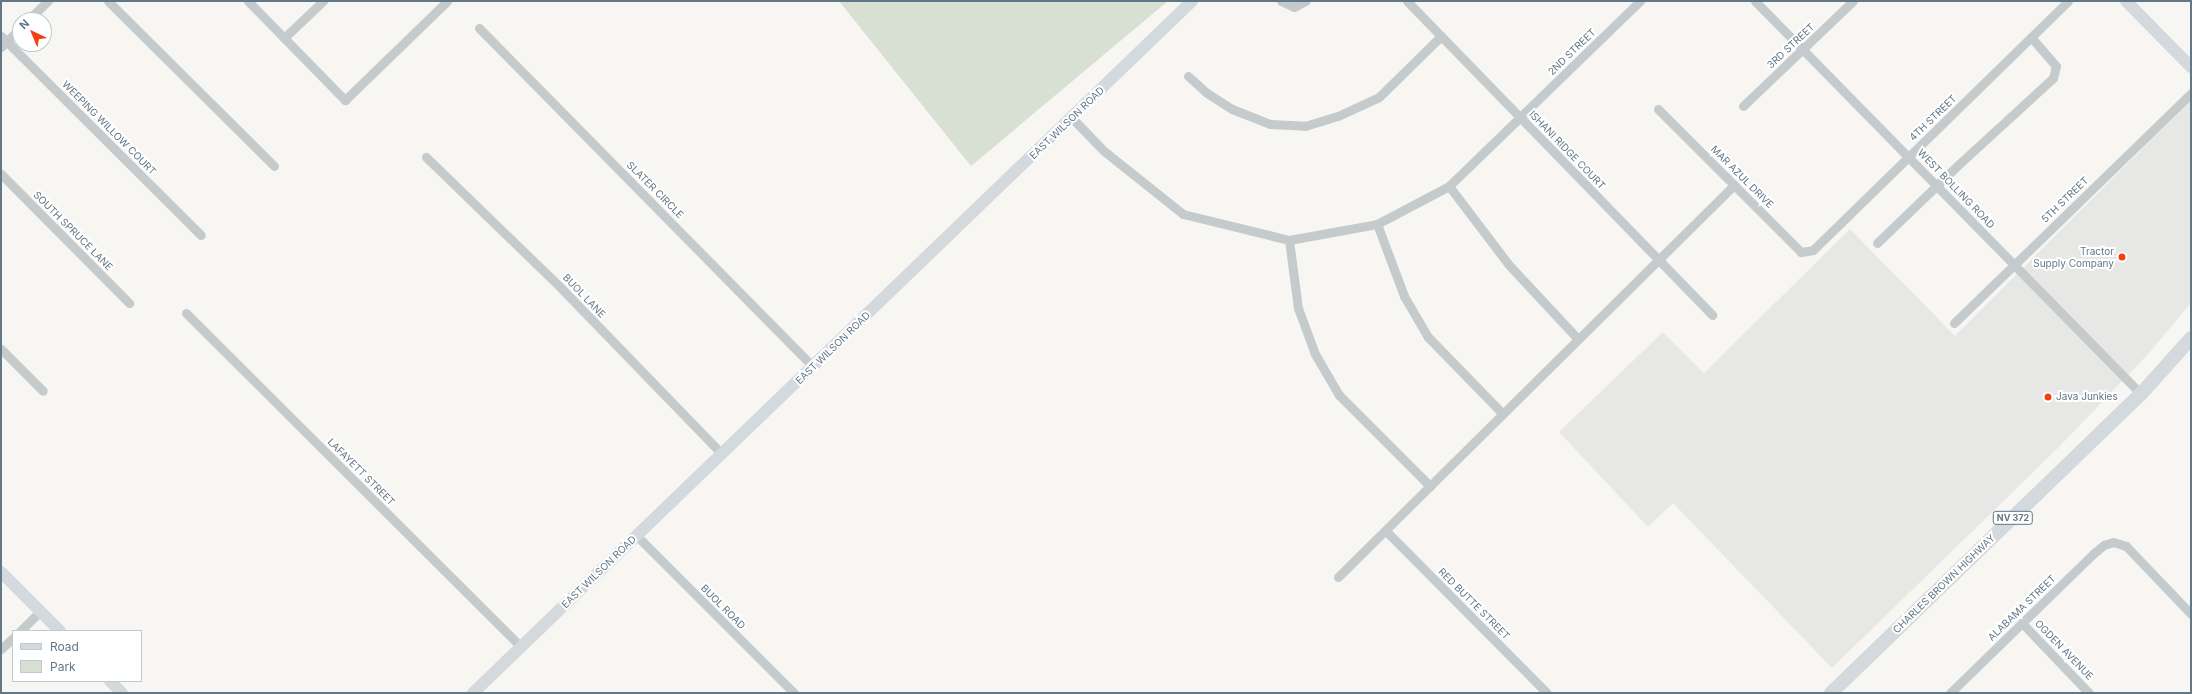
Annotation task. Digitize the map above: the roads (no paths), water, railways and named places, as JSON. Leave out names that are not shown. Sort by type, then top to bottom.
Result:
[{"type":"main road","name":"CHARLES BROWN HIGHWAY","points":[[1831,693],[2140,394],[2191,338]]},
{"type":"street","points":[[36,12],[48,1]]},
{"type":"street","points":[[108,1],[274,166]]},
{"type":"street","points":[[248,1],[345,100],[447,1]]},
{"type":"street","points":[[284,38],[323,1]]},
{"type":"street","name":"EAST WILSON ROAD","points":[[473,693],[814,367],[1192,1]]},
{"type":"street","points":[[1281,1],[1294,7],[1306,1]]},
{"type":"street","name":"ISHANI RIDGE COURT","points":[[1407,1],[1712,315]]},
{"type":"street","name":"2ND STREET","points":[[1289,240],[1377,224],[1449,186],[1640,1]]},
{"type":"street","name":"WEST BOLLING ROAD","points":[[1755,1],[2140,394]]},
{"type":"street","name":"3RD STREET","points":[[1743,106],[1853,1]]},
{"type":"street","name":"4TH STREET","points":[[1814,250],[2068,1]]},
{"type":"street","points":[[2126,1],[2191,67]]},
{"type":"street","name":"SLATER CIRCLE","points":[[479,28],[814,367]]},
{"type":"street","points":[[3,41],[12,34]]},
{"type":"street","points":[[1188,76],[1207,93],[1232,109],[1270,124],[1305,126],[1338,116],[1379,97],[1441,36]]},
{"type":"street","points":[[1877,243],[2053,78],[2056,66],[2031,36]]},
{"type":"street","name":"WEEPING WILLOW COURT","points":[[3,41],[200,235]]},
{"type":"street","name":"5TH STREET","points":[[1954,323],[2191,93]]},
{"type":"street","name":"MAR AZUL DRIVE","points":[[1658,109],[1801,252],[1814,250]]},
{"type":"street","points":[[1072,118],[1104,151],[1183,214],[1289,240],[1298,308],[1315,354],[1339,395],[1430,486]]},
{"type":"street","name":"BUOL LANE","points":[[426,157],[562,289],[722,454]]},
{"type":"street","name":"SOUTH SPRUCE LANE","points":[[1,174],[129,303]]},
{"type":"street","points":[[1338,577],[1503,414],[1577,338],[1734,185]]},
{"type":"street","points":[[1449,186],[1509,265],[1577,338]]},
{"type":"street","points":[[1377,224],[1404,296],[1428,337],[1503,414]]},
{"type":"street","name":"LAFAYETT STREET","points":[[186,313],[521,647]]},
{"type":"street","points":[[1,349],[43,390]]},
{"type":"street","name":"RED BUTTE STREET","points":[[1386,531],[1547,693]]},
{"type":"street","name":"BUOL ROAD","points":[[637,536],[794,693]]},
{"type":"street","name":"ALABAMA STREET","points":[[1950,693],[2094,554],[2104,546],[2113,542],[2126,546],[2191,614]]},
{"type":"street","points":[[1,572],[59,630]]},
{"type":"street","points":[[21,630],[41,611]]},
{"type":"street","name":"OGDEN AVENUE","points":[[2022,623],[2089,693]]},
{"type":"street","points":[[1,649],[12,639]]},
{"type":"street","points":[[111,682],[122,693]]},
{"type":"place","name":"Tractor Supply Company","points":[[2122,257]]},
{"type":"place","name":"Java Junkies","points":[[2048,397]]}]
